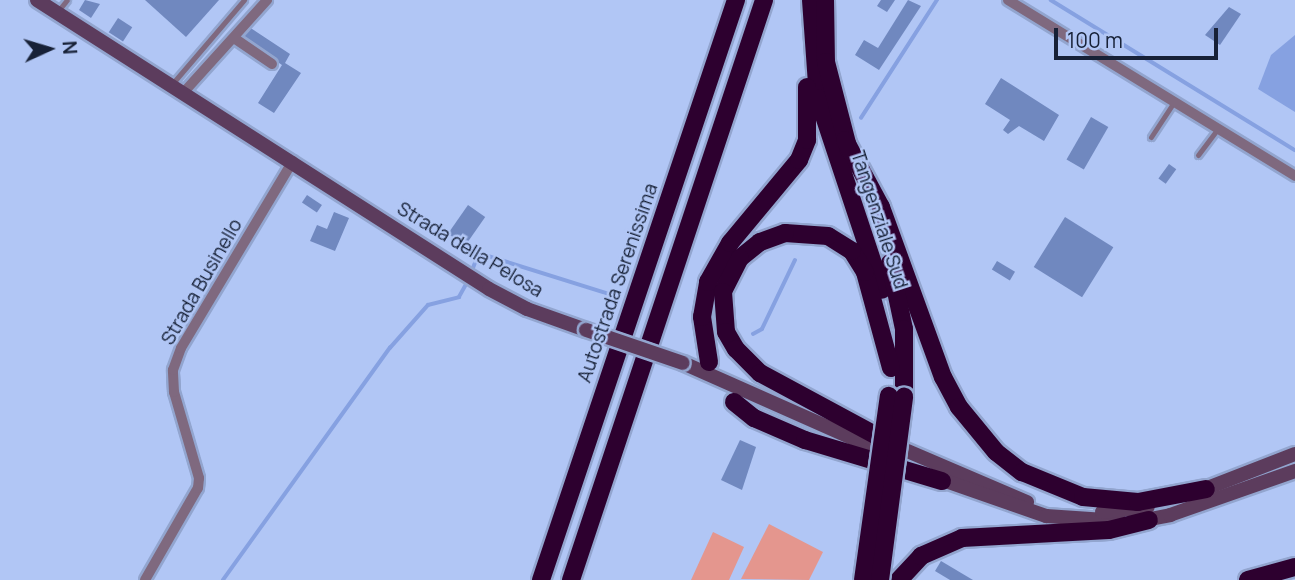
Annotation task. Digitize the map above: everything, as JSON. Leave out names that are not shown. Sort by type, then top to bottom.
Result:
[{"type":"highway","name":"Autostrada Serenissima","points":[[538,580],[736,0]]},
{"type":"highway","points":[[571,580],[764,0]]},
{"type":"highway","points":[[709,362],[702,317],[708,282],[730,243],[787,180],[807,140],[804,0]]},
{"type":"highway","name":"Tangenziale Sud","points":[[811,0],[818,99],[875,264],[887,313],[896,396],[863,580]]},
{"type":"highway","name":"Tangenziale Sud","points":[[825,0],[826,62],[845,140],[894,276],[904,329],[880,580]]},
{"type":"highway","points":[[845,140],[881,207],[943,376],[958,407],[996,452],[1022,472],[1083,497],[1138,502],[1206,489]]},
{"type":"highway","points":[[891,368],[865,272],[840,243],[828,236],[785,233],[760,242],[740,258],[723,301],[726,332],[736,349],[760,373],[892,444]]},
{"type":"highway","points":[[580,580],[665,298]]},
{"type":"highway","points":[[734,402],[754,418],[793,435],[942,481]]},
{"type":"highway","points":[[899,580],[939,545],[988,536],[1109,530],[1149,520]]},
{"type":"highway","points":[[1248,580],[1295,567]]},
{"type":"street","name":"Strada della Pelosa","points":[[37,0],[293,161],[489,289],[527,309],[683,363],[836,428],[942,481],[1046,516],[1149,520],[1295,471]]},
{"type":"street","points":[[178,88],[234,38],[267,0]]},
{"type":"street","points":[[1008,0],[1295,176]]},
{"type":"street","points":[[234,38],[272,64]]},
{"type":"street","name":"Strada Businello","points":[[145,580],[198,488],[199,478],[174,392],[177,359],[293,161]]},
{"type":"street","name":"Strada della Pelosa","points":[[836,428],[892,444]]},
{"type":"street","points":[[892,444],[1024,501],[1072,512],[1123,511],[1206,489],[1295,454]]},
{"type":"lane","points":[[57,13],[67,0]]},
{"type":"lane","points":[[178,88],[244,0]]},
{"type":"lane","points":[[1152,137],[1174,102]]},
{"type":"lane","points":[[1198,155],[1217,130]]},
{"type":"shaded area","points":[[769,524],[823,552],[809,580],[741,579]]},
{"type":"shaded area","points":[[713,532],[744,547],[729,580],[691,580]]},
{"type":"water","points":[[1295,35],[1295,112],[1258,89],[1271,55]]},
{"type":"building","points":[[85,0],[100,4],[91,18],[79,10]]},
{"type":"building","points":[[145,0],[219,0],[186,37]]},
{"type":"building","points":[[881,0],[895,0],[887,12],[877,6]]},
{"type":"building","points":[[908,0],[921,6],[879,70],[855,55],[864,40],[878,48]]},
{"type":"building","points":[[1229,7],[1241,14],[1220,45],[1205,35]]},
{"type":"building","points":[[118,18],[132,27],[123,42],[109,32]]},
{"type":"building","points":[[249,27],[290,54],[285,63],[301,73],[274,113],[258,103],[282,65],[241,37]]},
{"type":"building","points":[[1001,78],[1059,115],[1044,141],[1019,126],[1008,134],[1003,130],[1010,120],[985,104]]},
{"type":"building","points":[[1091,117],[1108,127],[1084,169],[1066,159]]},
{"type":"building","points":[[1169,164],[1176,169],[1166,184],[1158,179]]},
{"type":"building","points":[[307,195],[322,205],[317,213],[302,202]]},
{"type":"building","points":[[468,205],[485,217],[465,246],[448,234]]},
{"type":"building","points":[[334,212],[349,218],[335,251],[310,241],[317,225],[327,229]]},
{"type":"building","points":[[1065,217],[1113,247],[1082,297],[1034,267]]},
{"type":"building","points":[[997,261],[1015,272],[1010,280],[992,270]]},
{"type":"building","points":[[740,440],[756,447],[742,490],[721,480]]},
{"type":"building","points":[[941,561],[973,580],[950,580],[935,571]]},
{"type":"waterway","points":[[861,118],[937,0]]},
{"type":"waterway","points":[[1051,0],[1295,150]]},
{"type":"waterway","points":[[471,273],[477,258],[485,255],[616,296]]},
{"type":"waterway","points":[[753,334],[762,329],[795,260]]},
{"type":"waterway","points":[[223,580],[390,348],[428,305],[459,297],[468,281]]}]
